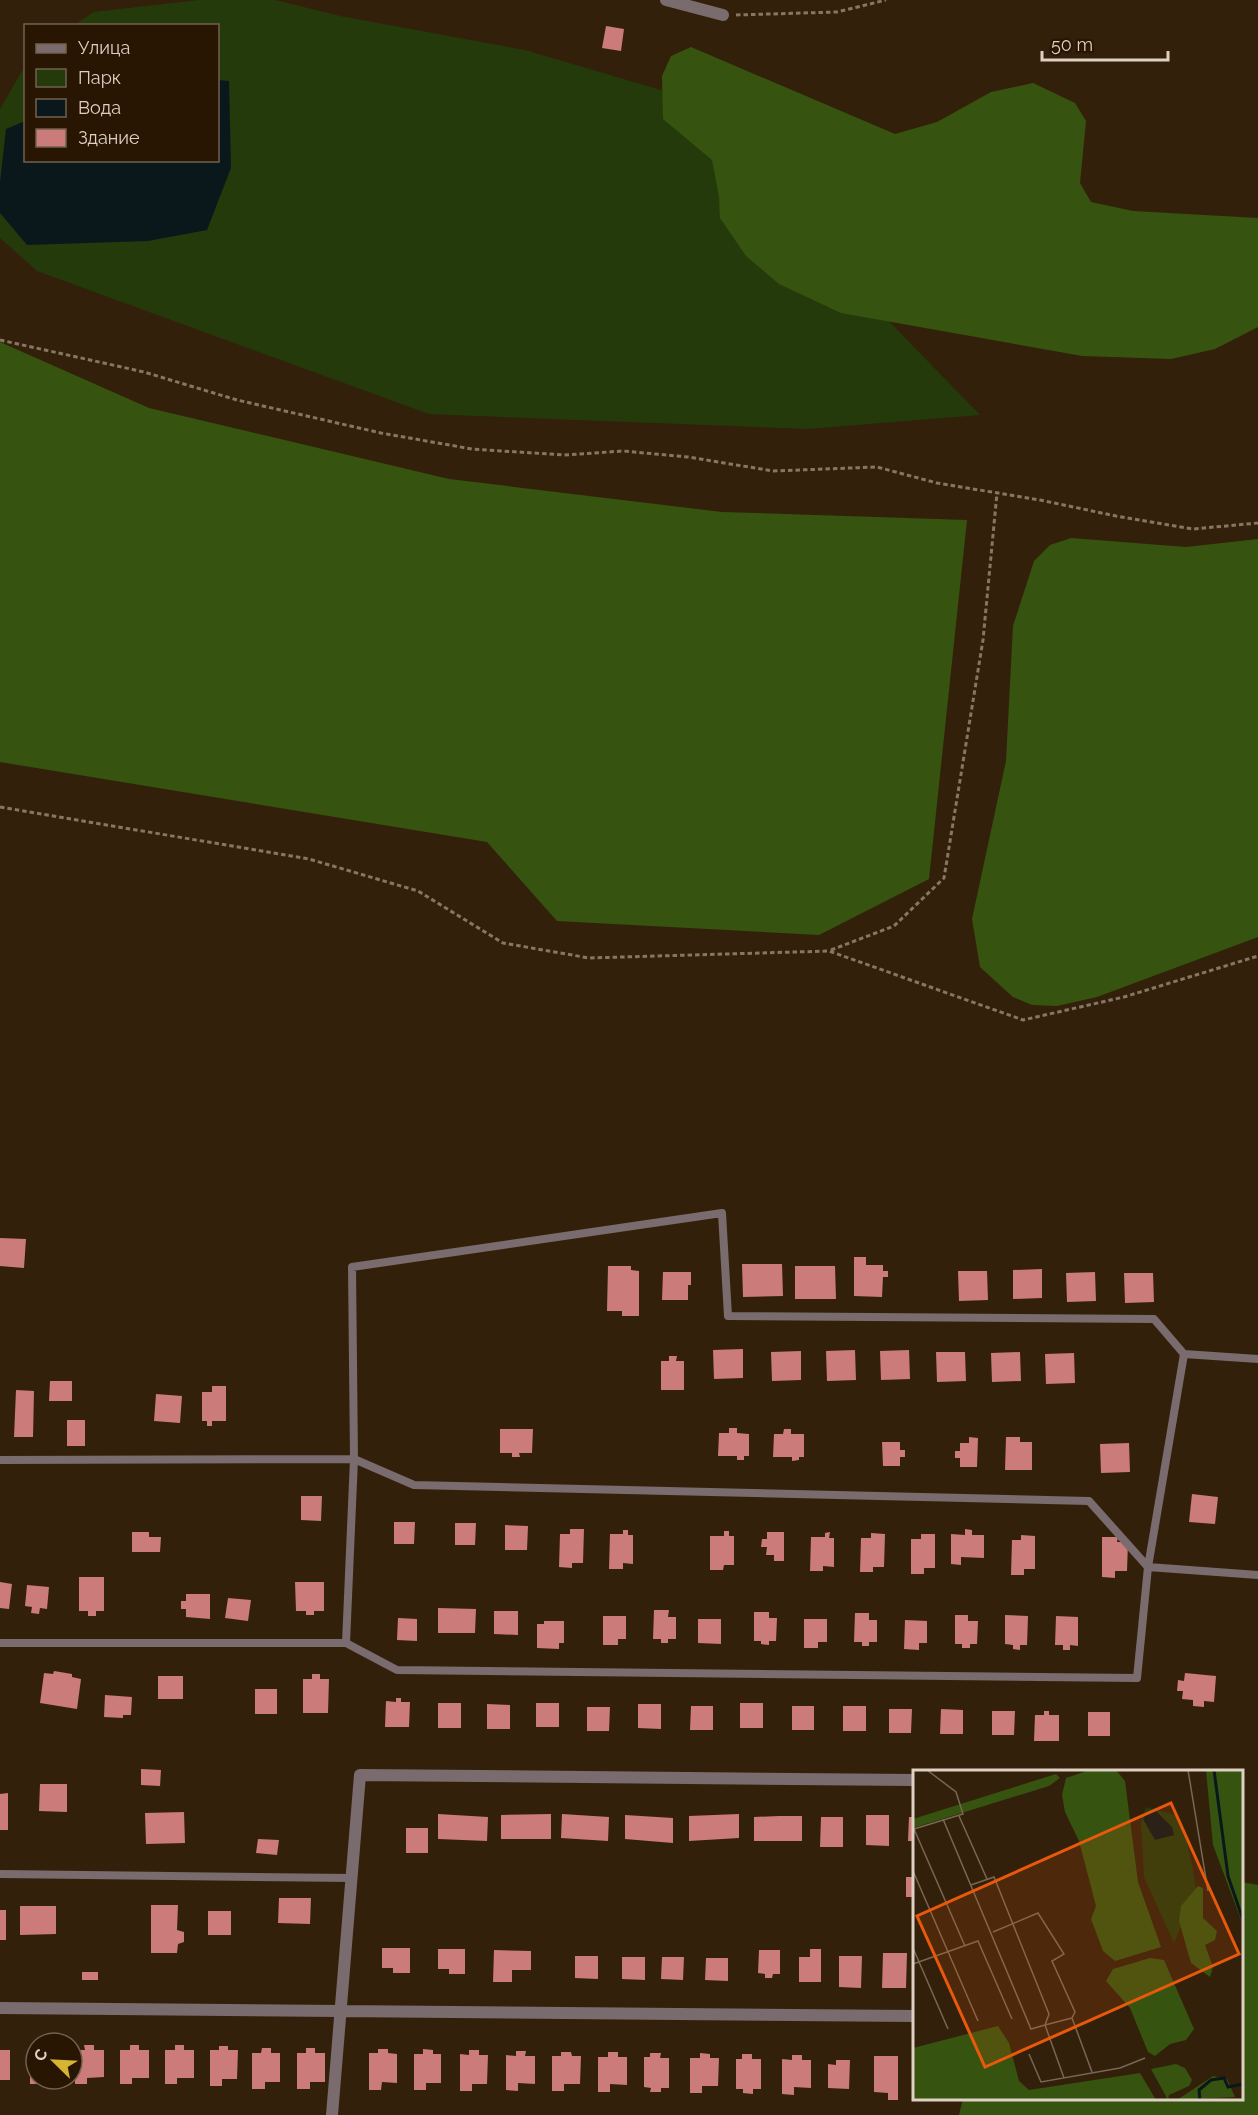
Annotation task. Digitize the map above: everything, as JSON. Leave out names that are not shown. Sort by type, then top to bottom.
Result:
[{"type":"street","points":[[666,0],[723,15]]},
{"type":"street","points":[[332,2115],[360,1774],[913,1780]]},
{"type":"street","points":[[0,2008],[913,2016]]},
{"type":"lane","points":[[346,1643],[354,1459],[352,1267],[722,1213],[728,1316],[1154,1319],[1184,1354],[1258,1359]]},
{"type":"lane","points":[[0,1643],[346,1643],[397,1670],[1137,1678],[1148,1567],[1184,1354]]},
{"type":"lane","points":[[0,1460],[354,1459],[414,1485],[1089,1501],[1148,1567],[1258,1575]]},
{"type":"lane","points":[[0,1874],[351,1878]]},
{"type":"path","points":[[723,15],[837,12],[886,0]]},
{"type":"path","points":[[0,340],[144,372],[259,406],[381,433],[472,449],[564,455],[623,451],[688,457],[773,471],[878,467],[937,483],[1193,529],[1258,523]]},
{"type":"path","points":[[0,807],[309,859],[418,891],[503,943],[589,958],[829,951],[894,926],[944,878],[983,640],[997,493]]},
{"type":"path","points":[[829,951],[1023,1020],[1124,997],[1258,956]]},
{"type":"green space","points":[[199,0],[275,0],[340,16],[525,50],[688,98],[879,311],[980,415],[807,429],[429,414],[37,271],[0,238],[0,109],[24,68],[24,162],[219,162],[219,24],[76,24],[94,12]]},
{"type":"green space","points":[[691,47],[895,134],[937,122],[991,92],[1033,83],[1075,103],[1086,121],[1080,183],[1091,202],[1133,211],[1258,218],[1258,327],[1215,349],[1171,359],[1082,356],[841,313],[779,284],[746,256],[720,218],[719,197],[712,160],[663,119],[662,76],[671,56]]},
{"type":"green space","points":[[0,342],[149,408],[449,479],[722,512],[967,520],[929,879],[819,935],[557,921],[487,842],[0,762]]},
{"type":"green space","points":[[1071,538],[1186,547],[1258,539],[1258,937],[1097,997],[1057,1006],[1032,1005],[1013,997],[980,967],[972,919],[1006,761],[1013,626],[1034,561],[1050,545]]},
{"type":"green space","points":[[1243,1882],[1258,1885],[1258,2115],[959,2115],[963,2100],[1243,2100]]},
{"type":"water","points":[[219,80],[229,81],[231,168],[207,230],[148,241],[27,245],[0,213],[0,182],[6,129],[24,121],[24,162],[219,162]]},
{"type":"building","points":[[606,26],[624,29],[621,51],[602,48]]},
{"type":"building","points":[[0,1238],[26,1239],[24,1268],[0,1266]]},
{"type":"building","points":[[854,1257],[866,1257],[866,1265],[883,1265],[883,1271],[888,1271],[888,1277],[883,1277],[882,1297],[854,1296]]},
{"type":"building","points":[[742,1264],[782,1264],[783,1296],[743,1297]]},
{"type":"building","points":[[608,1266],[631,1266],[631,1270],[639,1271],[639,1316],[622,1316],[622,1311],[607,1311]]},
{"type":"building","points":[[795,1266],[835,1266],[836,1299],[795,1299]]},
{"type":"building","points":[[1042,1269],[1042,1298],[1013,1299],[1013,1270]]},
{"type":"building","points":[[958,1271],[987,1271],[988,1300],[959,1301]]},
{"type":"building","points":[[663,1272],[691,1272],[688,1300],[662,1300]]},
{"type":"building","points":[[1095,1272],[1096,1301],[1067,1302],[1066,1273]]},
{"type":"building","points":[[1124,1273],[1153,1273],[1154,1302],[1125,1303]]},
{"type":"building","points":[[743,1349],[743,1378],[714,1379],[713,1350]]},
{"type":"building","points":[[855,1350],[856,1380],[827,1381],[826,1351]]},
{"type":"building","points":[[909,1350],[910,1379],[881,1380],[880,1351]]},
{"type":"building","points":[[801,1351],[801,1380],[772,1381],[771,1352]]},
{"type":"building","points":[[936,1352],[965,1352],[966,1381],[937,1382]]},
{"type":"building","points":[[1020,1352],[1021,1381],[992,1382],[991,1353]]},
{"type":"building","points":[[1074,1353],[1075,1383],[1046,1384],[1045,1354]]},
{"type":"building","points":[[669,1356],[677,1356],[676,1361],[684,1361],[684,1390],[661,1390],[661,1361],[669,1361]]},
{"type":"building","points":[[50,1381],[72,1381],[72,1401],[49,1401]]},
{"type":"building","points":[[212,1386],[226,1386],[226,1421],[212,1421],[212,1426],[207,1426],[207,1421],[202,1421],[202,1392],[212,1392]]},
{"type":"building","points":[[16,1390],[34,1391],[33,1437],[14,1437]]},
{"type":"building","points":[[156,1394],[182,1396],[180,1423],[154,1421]]},
{"type":"building","points":[[67,1420],[85,1420],[85,1446],[67,1446]]},
{"type":"building","points":[[729,1428],[737,1428],[737,1433],[749,1434],[749,1456],[744,1456],[744,1460],[737,1460],[737,1456],[718,1456],[719,1433],[729,1433]]},
{"type":"building","points":[[500,1429],[533,1429],[532,1453],[519,1453],[520,1457],[512,1457],[512,1453],[500,1453]]},
{"type":"building","points":[[784,1429],[791,1429],[791,1434],[804,1434],[804,1457],[799,1457],[799,1460],[792,1461],[792,1457],[773,1457],[774,1434],[783,1434]]},
{"type":"building","points":[[969,1437],[978,1438],[977,1467],[960,1467],[960,1458],[955,1458],[955,1451],[960,1451],[960,1443],[969,1443]]},
{"type":"building","points":[[1006,1437],[1020,1437],[1020,1442],[1032,1442],[1032,1470],[1005,1470]]},
{"type":"building","points":[[882,1442],[900,1442],[900,1450],[905,1450],[905,1457],[900,1457],[900,1466],[883,1466]]},
{"type":"building","points":[[1129,1443],[1130,1472],[1101,1473],[1100,1444]]},
{"type":"building","points":[[1192,1494],[1218,1497],[1215,1524],[1189,1522]]},
{"type":"building","points":[[301,1496],[322,1496],[321,1521],[301,1520]]},
{"type":"building","points":[[394,1522],[415,1522],[414,1544],[394,1544]]},
{"type":"building","points":[[455,1523],[476,1523],[475,1545],[455,1545]]},
{"type":"building","points":[[505,1525],[528,1526],[527,1550],[505,1550]]},
{"type":"building","points":[[570,1529],[584,1529],[583,1563],[572,1563],[572,1568],[559,1567],[560,1534],[570,1534]]},
{"type":"building","points":[[965,1529],[972,1530],[972,1535],[984,1535],[984,1558],[961,1557],[961,1565],[951,1564],[951,1534],[965,1535]]},
{"type":"building","points":[[623,1530],[628,1530],[628,1535],[633,1535],[633,1564],[623,1563],[623,1569],[609,1569],[610,1534],[623,1534]]},
{"type":"building","points":[[724,1531],[729,1531],[729,1536],[734,1536],[734,1565],[724,1565],[723,1570],[710,1570],[710,1536],[724,1536]]},
{"type":"building","points":[[132,1532],[149,1532],[149,1537],[161,1537],[160,1552],[132,1552]]},
{"type":"building","points":[[767,1532],[784,1532],[784,1561],[774,1561],[774,1555],[766,1555],[767,1547],[761,1547],[762,1539],[767,1539]]},
{"type":"building","points":[[830,1532],[829,1538],[834,1538],[834,1567],[823,1566],[823,1571],[810,1571],[811,1537],[825,1537],[825,1533]]},
{"type":"building","points":[[871,1533],[885,1534],[884,1567],[873,1567],[873,1572],[860,1572],[861,1538],[871,1538]]},
{"type":"building","points":[[921,1534],[935,1534],[935,1568],[924,1568],[924,1574],[911,1574],[911,1539],[921,1539]]},
{"type":"building","points":[[1021,1535],[1035,1536],[1035,1569],[1024,1569],[1024,1575],[1011,1575],[1012,1540],[1021,1540]]},
{"type":"building","points":[[1102,1537],[1118,1537],[1117,1542],[1128,1542],[1127,1571],[1115,1571],[1115,1578],[1102,1577]]},
{"type":"building","points":[[79,1577],[104,1577],[104,1611],[96,1611],[96,1616],[88,1616],[88,1611],[79,1611]]},
{"type":"building","points":[[0,1582],[12,1584],[9,1609],[0,1608]]},
{"type":"building","points":[[295,1582],[324,1582],[324,1611],[314,1611],[314,1615],[306,1615],[306,1611],[296,1611]]},
{"type":"building","points":[[27,1585],[49,1587],[47,1609],[40,1608],[39,1614],[31,1613],[32,1607],[25,1606]]},
{"type":"building","points":[[186,1594],[210,1594],[210,1619],[186,1617],[186,1609],[181,1609],[181,1601],[186,1601]]},
{"type":"building","points":[[228,1598],[251,1600],[248,1621],[225,1618]]},
{"type":"building","points":[[438,1608],[476,1609],[475,1633],[438,1633]]},
{"type":"building","points":[[654,1610],[669,1610],[668,1617],[676,1617],[676,1639],[668,1639],[668,1643],[661,1643],[661,1639],[653,1639]]},
{"type":"building","points":[[494,1611],[518,1611],[518,1635],[494,1634]]},
{"type":"building","points":[[754,1612],[769,1612],[769,1618],[777,1618],[776,1641],[769,1641],[769,1645],[761,1644],[761,1641],[754,1641]]},
{"type":"building","points":[[855,1613],[869,1613],[869,1620],[877,1620],[877,1642],[869,1642],[869,1646],[862,1646],[862,1642],[854,1642]]},
{"type":"building","points":[[955,1615],[968,1615],[968,1621],[978,1621],[977,1644],[970,1644],[970,1648],[962,1648],[962,1644],[955,1644]]},
{"type":"building","points":[[1005,1615],[1028,1616],[1027,1645],[1020,1645],[1020,1650],[1013,1649],[1013,1645],[1005,1644]]},
{"type":"building","points":[[603,1616],[626,1616],[626,1639],[618,1639],[618,1645],[603,1645]]},
{"type":"building","points":[[1056,1616],[1078,1617],[1078,1646],[1070,1645],[1070,1650],[1063,1650],[1063,1645],[1055,1645]]},
{"type":"building","points":[[398,1618],[417,1619],[417,1641],[397,1640]]},
{"type":"building","points":[[698,1619],[721,1619],[721,1644],[698,1643]]},
{"type":"building","points":[[804,1619],[827,1619],[827,1642],[818,1642],[818,1648],[804,1648]]},
{"type":"building","points":[[905,1620],[927,1621],[927,1643],[919,1643],[919,1650],[904,1649]]},
{"type":"building","points":[[544,1621],[564,1621],[564,1643],[559,1643],[559,1649],[537,1648],[537,1624],[544,1624]]},
{"type":"building","points":[[54,1671],[72,1674],[72,1677],[81,1679],[77,1709],[40,1703],[44,1673],[53,1674]]},
{"type":"building","points":[[1185,1673],[1216,1676],[1214,1702],[1204,1701],[1204,1707],[1193,1706],[1193,1700],[1182,1699],[1183,1691],[1177,1691],[1178,1680],[1184,1681]]},
{"type":"building","points":[[312,1674],[320,1674],[320,1679],[329,1679],[328,1713],[303,1713],[303,1679],[312,1679]]},
{"type":"building","points":[[158,1676],[183,1676],[183,1699],[158,1699]]},
{"type":"building","points":[[255,1689],[277,1689],[277,1714],[255,1714]]},
{"type":"building","points":[[105,1695],[132,1697],[131,1715],[123,1715],[123,1718],[104,1717]]},
{"type":"building","points":[[396,1698],[401,1698],[401,1702],[410,1702],[409,1727],[385,1727],[386,1701],[396,1702]]},
{"type":"building","points":[[438,1703],[461,1703],[461,1728],[438,1728]]},
{"type":"building","points":[[536,1703],[559,1703],[559,1727],[536,1727]]},
{"type":"building","points":[[740,1703],[763,1703],[763,1728],[740,1728]]},
{"type":"building","points":[[487,1704],[510,1705],[510,1729],[487,1729]]},
{"type":"building","points":[[638,1704],[661,1704],[661,1729],[638,1728]]},
{"type":"building","points":[[691,1706],[713,1706],[713,1730],[690,1730]]},
{"type":"building","points":[[792,1706],[814,1706],[814,1730],[792,1730]]},
{"type":"building","points":[[843,1706],[866,1706],[866,1731],[843,1731]]},
{"type":"building","points":[[587,1707],[610,1707],[609,1731],[587,1731]]},
{"type":"building","points":[[889,1709],[912,1709],[911,1733],[889,1733]]},
{"type":"building","points":[[941,1709],[963,1710],[963,1734],[940,1734]]},
{"type":"building","points":[[992,1711],[1015,1711],[1014,1735],[992,1735]]},
{"type":"building","points":[[1044,1711],[1049,1711],[1049,1715],[1059,1715],[1059,1741],[1034,1741],[1035,1715],[1044,1715]]},
{"type":"building","points":[[1088,1712],[1110,1712],[1110,1736],[1088,1736]]},
{"type":"building","points":[[141,1769],[161,1770],[160,1786],[141,1785]]},
{"type":"building","points":[[40,1784],[67,1784],[67,1812],[39,1811]]},
{"type":"building","points":[[8,1793],[8,1830],[0,1830],[0,1794]]},
{"type":"building","points":[[184,1812],[185,1843],[146,1844],[145,1813]]},
{"type":"building","points":[[438,1814],[488,1817],[487,1841],[438,1839]]},
{"type":"building","points":[[551,1814],[551,1839],[501,1839],[501,1815]]},
{"type":"building","points":[[562,1814],[609,1817],[608,1841],[561,1838]]},
{"type":"building","points":[[739,1814],[739,1838],[689,1841],[689,1816]]},
{"type":"building","points":[[625,1815],[673,1818],[673,1843],[625,1839]]},
{"type":"building","points":[[866,1815],[889,1815],[889,1846],[866,1845]]},
{"type":"building","points":[[802,1816],[802,1841],[754,1841],[754,1817]]},
{"type":"building","points":[[821,1817],[843,1817],[843,1847],[820,1847]]},
{"type":"building","points":[[909,1817],[913,1817],[913,1841],[908,1841]]},
{"type":"building","points":[[406,1828],[428,1828],[428,1853],[406,1853]]},
{"type":"building","points":[[258,1839],[279,1840],[277,1855],[256,1853]]},
{"type":"building","points":[[906,1877],[913,1877],[913,1897],[906,1897]]},
{"type":"building","points":[[279,1898],[311,1898],[310,1924],[278,1923]]},
{"type":"building","points":[[151,1905],[178,1905],[177,1930],[184,1932],[184,1942],[178,1944],[177,1953],[151,1953]]},
{"type":"building","points":[[20,1906],[56,1906],[56,1934],[20,1935]]},
{"type":"building","points":[[0,1910],[6,1910],[6,1940],[0,1940]]},
{"type":"building","points":[[208,1911],[231,1911],[231,1935],[208,1935]]},
{"type":"building","points":[[382,1948],[410,1948],[410,1973],[393,1973],[393,1968],[382,1968]]},
{"type":"building","points":[[438,1949],[465,1949],[465,1974],[449,1974],[449,1969],[438,1969]]},
{"type":"building","points":[[810,1949],[821,1949],[821,1982],[799,1982],[799,1957],[810,1957]]},
{"type":"building","points":[[494,1950],[531,1951],[531,1970],[512,1970],[512,1982],[493,1982]]},
{"type":"building","points":[[759,1950],[780,1950],[780,1974],[773,1974],[772,1978],[765,1978],[765,1974],[758,1973]]},
{"type":"building","points":[[883,1953],[907,1953],[906,1988],[882,1988]]},
{"type":"building","points":[[575,1956],[598,1956],[598,1979],[575,1978]]},
{"type":"building","points":[[839,1956],[862,1956],[861,1988],[839,1987]]},
{"type":"building","points":[[622,1957],[645,1957],[645,1980],[622,1979]]},
{"type":"building","points":[[662,1957],[684,1957],[683,1980],[661,1979]]},
{"type":"building","points":[[706,1958],[728,1958],[728,1981],[705,1980]]},
{"type":"building","points":[[82,1972],[98,1972],[98,1980],[82,1980]]},
{"type":"building","points":[[84,2045],[94,2045],[94,2050],[104,2050],[104,2077],[87,2078],[87,2084],[84,2084]]},
{"type":"building","points":[[130,2045],[139,2045],[139,2050],[149,2050],[149,2078],[132,2078],[132,2084],[120,2084],[120,2050],[130,2050]]},
{"type":"building","points":[[175,2045],[184,2045],[184,2050],[194,2050],[194,2078],[177,2078],[177,2084],[165,2084],[165,2050],[175,2050]]},
{"type":"building","points":[[219,2046],[228,2046],[228,2050],[238,2050],[237,2079],[222,2079],[222,2086],[210,2086],[210,2050],[219,2050]]},
{"type":"building","points":[[262,2048],[271,2048],[271,2053],[280,2053],[280,2082],[265,2082],[265,2089],[252,2089],[252,2053],[261,2053]]},
{"type":"building","points":[[306,2048],[315,2048],[315,2053],[325,2053],[325,2082],[310,2082],[310,2089],[297,2089],[297,2053],[306,2053]]},
{"type":"building","points":[[378,2049],[388,2049],[388,2053],[397,2054],[397,2083],[382,2082],[381,2090],[369,2090],[369,2053],[378,2053]]},
{"type":"building","points":[[423,2049],[433,2050],[433,2054],[441,2054],[441,2083],[426,2083],[426,2090],[414,2090],[414,2054],[423,2054]]},
{"type":"building","points":[[0,2050],[10,2050],[10,2080],[0,2080]]},
{"type":"building","points":[[469,2050],[479,2050],[479,2055],[488,2055],[487,2084],[472,2084],[472,2091],[460,2091],[460,2054],[469,2055]]},
{"type":"building","points":[[516,2051],[526,2051],[525,2056],[535,2056],[535,2084],[518,2083],[518,2091],[506,2090],[506,2055],[516,2056]]},
{"type":"building","points":[[561,2052],[571,2052],[572,2056],[581,2056],[580,2084],[564,2084],[564,2091],[552,2091],[552,2056],[561,2056]]},
{"type":"building","points":[[608,2052],[618,2052],[618,2057],[627,2057],[627,2085],[610,2084],[610,2092],[598,2092],[598,2057],[608,2057]]},
{"type":"building","points":[[650,2053],[661,2053],[660,2058],[669,2058],[669,2088],[661,2088],[661,2092],[650,2092],[651,2088],[644,2087],[644,2057],[650,2057]]},
{"type":"building","points":[[700,2053],[710,2054],[710,2058],[719,2058],[718,2086],[702,2086],[702,2093],[690,2093],[690,2058],[700,2058]]},
{"type":"building","points":[[742,2054],[752,2054],[752,2059],[761,2059],[761,2089],[753,2089],[753,2094],[743,2093],[743,2089],[736,2089],[736,2059],[742,2059]]},
{"type":"building","points":[[792,2055],[802,2055],[802,2060],[811,2060],[811,2088],[794,2087],[794,2095],[782,2094],[782,2059],[792,2060]]},
{"type":"building","points":[[874,2056],[898,2056],[898,2100],[888,2100],[888,2093],[874,2092]]},
{"type":"building","points":[[836,2060],[850,2060],[849,2089],[828,2088],[828,2064],[836,2065]]}]
